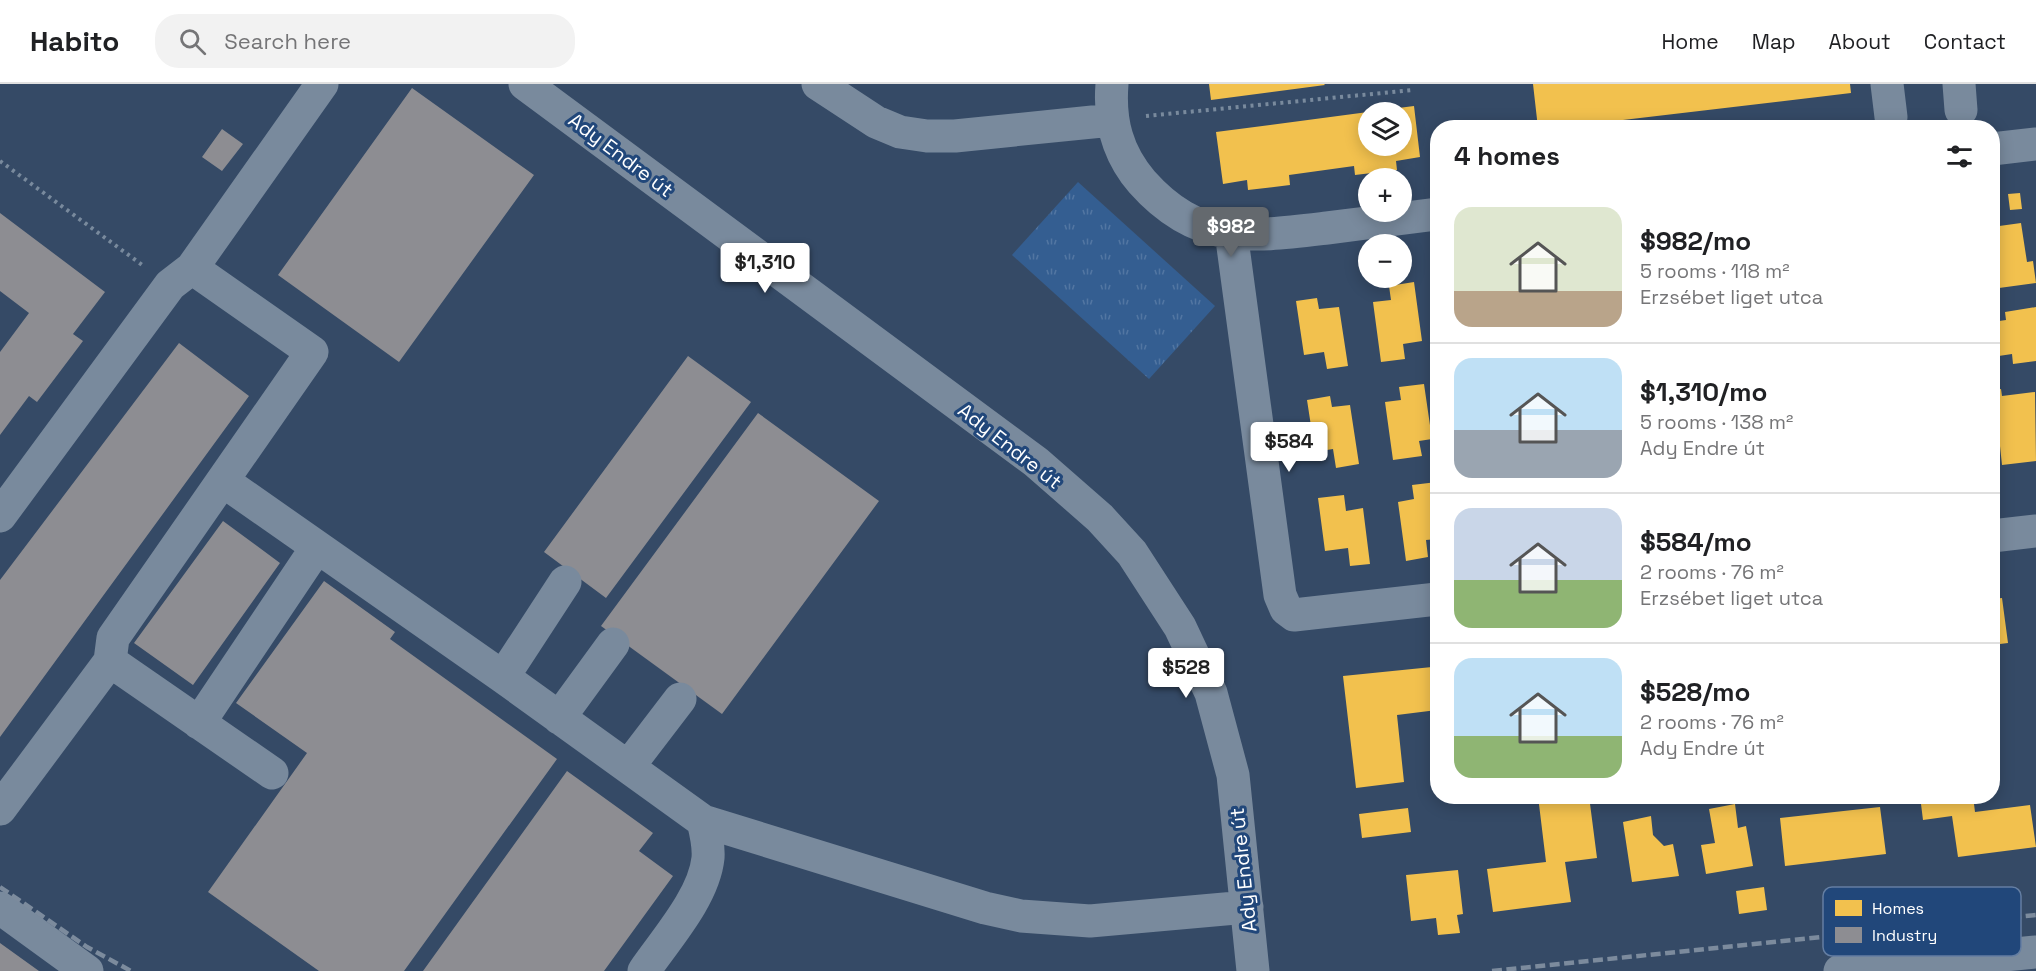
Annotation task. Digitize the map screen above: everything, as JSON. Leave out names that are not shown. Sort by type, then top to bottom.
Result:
[{"type":"street","points":[[3,508],[181,277],[322,84]]},
{"type":"street","name":"Ady Endre út","points":[[525,84],[1036,462],[1100,518],[1132,553],[1180,627],[1211,693],[1233,776],[1253,971]]},
{"type":"street","points":[[819,84],[876,122],[900,132],[927,136],[955,136],[1112,120]]},
{"type":"street","points":[[1112,84],[1112,120],[1123,156],[1154,196],[1174,212],[1192,222],[1208,228],[1267,235],[1430,215]]},
{"type":"street","points":[[1887,84],[1891,117]]},
{"type":"street","points":[[2000,148],[2036,144]]},
{"type":"street","points":[[1232,232],[1280,596],[1286,609],[1294,615],[1430,600]]},
{"type":"street","points":[[0,809],[110,661],[113,638],[312,352],[181,277]]},
{"type":"street","points":[[223,481],[503,677],[703,821],[985,908],[1021,916],[1090,921],[1247,907]]},
{"type":"street","points":[[2000,535],[2036,531]]},
{"type":"street","points":[[199,723],[317,547]]},
{"type":"street","points":[[503,677],[565,582]]},
{"type":"street","points":[[559,718],[613,644]]},
{"type":"street","points":[[110,661],[272,773]]},
{"type":"street","points":[[628,767],[680,699]]},
{"type":"street","points":[[644,971],[689,907],[703,880],[708,858],[707,837],[703,821]]},
{"type":"street","points":[[0,908],[87,971]]},
{"type":"street","points":[[2021,953],[2036,952]]},
{"type":"street","points":[[1840,971],[1995,956]]},
{"type":"path","points":[[1112,120],[1413,90]]},
{"type":"path","points":[[0,160],[181,277]]},
{"type":"green space","points":[[1078,182],[1215,306],[1149,379],[1012,255]]},
{"type":"building: Homes","points":[[1209,84],[1324,84],[1325,85],[1211,100]]},
{"type":"building: Homes","points":[[1533,84],[1850,84],[1851,93],[1623,120],[1537,120]]},
{"type":"building: Homes","points":[[1412,106],[1414,106],[1420,157],[1396,161],[1397,168],[1358,168],[1358,175],[1355,175],[1354,166],[1289,175],[1290,185],[1248,190],[1247,180],[1223,184],[1216,132],[1358,113],[1358,156],[1412,156]]},
{"type":"building: Homes","points":[[2020,193],[2022,209],[2010,210],[2008,194]]},
{"type":"building: Homes","points":[[2021,223],[2027,262],[2033,261],[2036,283],[2000,288],[2000,226]]},
{"type":"building: Homes","points":[[1414,282],[1422,341],[1403,344],[1405,359],[1381,362],[1373,302],[1391,300],[1389,288],[1412,288]]},
{"type":"building: Homes","points":[[1317,298],[1319,309],[1339,307],[1348,366],[1327,369],[1324,352],[1304,355],[1296,301]]},
{"type":"building: Homes","points":[[2036,307],[2036,361],[2013,364],[2012,354],[2000,356],[2000,321],[2006,320],[2005,312]]},
{"type":"building: Homes","points":[[1424,384],[1430,439],[1419,441],[1422,456],[1393,460],[1385,402],[1401,400],[1399,387]]},
{"type":"building: Homes","points":[[2000,389],[2002,396],[2035,392],[2036,461],[2002,465]]},
{"type":"building: Homes","points":[[1330,396],[1332,407],[1350,405],[1359,464],[1336,468],[1333,449],[1315,452],[1307,400]]},
{"type":"building: Homes","points":[[1430,483],[1430,540],[1426,540],[1428,557],[1406,561],[1398,502],[1414,499],[1412,485]]},
{"type":"building: Homes","points":[[1344,495],[1346,511],[1363,508],[1370,564],[1350,566],[1348,548],[1325,551],[1318,498]]},
{"type":"building: Homes","points":[[2000,598],[2002,598],[2008,643],[2000,644]]},
{"type":"building: Homes","points":[[1430,667],[1430,711],[1397,715],[1404,782],[1356,788],[1343,676]]},
{"type":"building: Homes","points":[[1539,804],[1590,804],[1597,858],[1565,862],[1571,902],[1493,912],[1487,869],[1546,862]]},
{"type":"building: Homes","points":[[1735,804],[1738,828],[1746,826],[1753,866],[1706,874],[1701,845],[1715,843],[1709,809]]},
{"type":"building: Homes","points":[[1921,804],[1974,804],[1975,812],[2030,805],[2036,847],[1958,857],[1952,816],[1923,820]]},
{"type":"building: Homes","points":[[1880,807],[1886,854],[1785,866],[1780,818]]},
{"type":"building: Homes","points":[[1408,808],[1411,832],[1362,838],[1359,814]]},
{"type":"building: Homes","points":[[1651,816],[1653,835],[1664,846],[1673,844],[1679,876],[1632,882],[1623,822]]},
{"type":"building: Homes","points":[[1458,870],[1463,914],[1457,915],[1460,933],[1438,935],[1436,918],[1411,921],[1406,875]]},
{"type":"building: Homes","points":[[1764,887],[1767,910],[1739,914],[1736,891]]},
{"type":"building: Industry","points":[[412,88],[534,175],[399,362],[278,275]]},
{"type":"building: Industry","points":[[222,129],[243,144],[222,171],[202,157]]},
{"type":"building: Industry","points":[[0,213],[105,292],[73,334],[83,341],[37,402],[29,396],[0,435],[0,352],[29,313],[0,291]]},
{"type":"building: Industry","points":[[179,343],[249,396],[0,737],[0,580]]},
{"type":"building: Industry","points":[[688,356],[751,402],[606,598],[544,552]]},
{"type":"building: Industry","points":[[758,413],[879,501],[722,714],[601,626]]},
{"type":"building: Industry","points":[[223,521],[280,563],[193,685],[134,643]]},
{"type":"building: Industry","points":[[324,581],[395,632],[390,639],[557,759],[404,971],[319,971],[208,892],[307,753],[236,703]]},
{"type":"building: Industry","points":[[567,771],[653,833],[639,851],[673,876],[604,971],[423,971]]},
{"type":"building: Industry","points":[[0,943],[39,971],[0,971]]},
{"type":"railway","points":[[0,887],[87,947],[131,971]]},
{"type":"railway","points":[[2021,917],[2036,915]]},
{"type":"railway","points":[[1492,971],[1823,937]]}]
